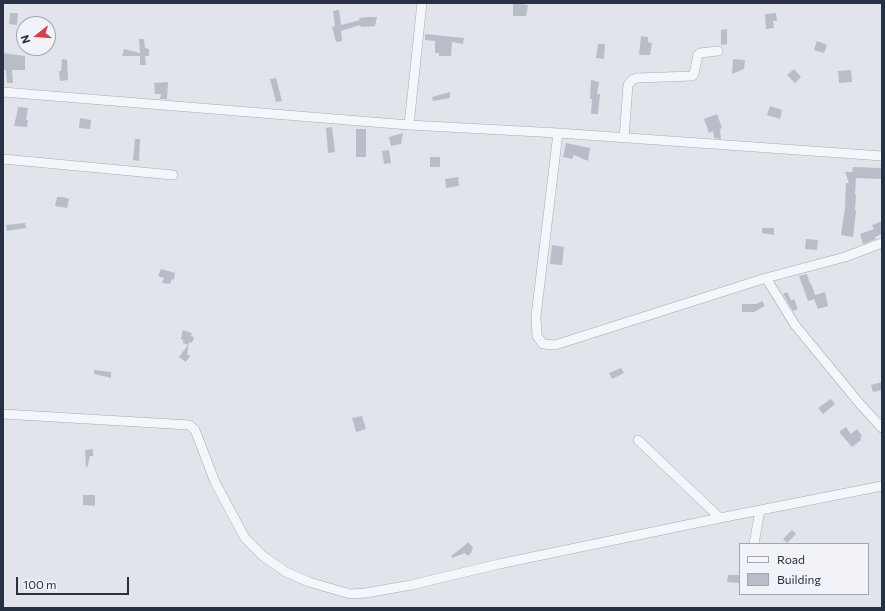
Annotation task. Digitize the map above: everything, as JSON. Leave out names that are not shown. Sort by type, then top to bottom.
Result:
[{"type":"street","points":[[409,125],[422,3]]},
{"type":"street","points":[[624,138],[628,85],[632,80],[637,78],[692,76],[694,74],[698,55],[700,53],[718,51]]},
{"type":"street","points":[[3,92],[409,125],[558,133],[882,156]]},
{"type":"street","points":[[558,133],[536,316],[538,336],[544,344],[555,345],[766,278],[845,257],[882,243]]},
{"type":"street","points":[[3,159],[173,175]]},
{"type":"street","points":[[766,278],[795,325],[860,404],[882,428]]},
{"type":"street","points":[[3,414],[189,425],[195,430],[215,482],[245,538],[263,556],[286,572],[309,582],[350,594],[366,593],[411,585],[499,564],[882,486]]},
{"type":"street","points":[[638,440],[720,518]]},
{"type":"street","points":[[754,543],[760,510]]},
{"type":"building","points":[[513,3],[528,5],[526,16],[513,16]]},
{"type":"building","points":[[339,10],[341,25],[360,20],[359,18],[377,17],[375,26],[361,27],[360,25],[341,31],[342,41],[336,42],[332,27],[335,26],[333,11]]},
{"type":"building","points":[[10,13],[18,13],[18,16],[16,16],[16,25],[9,24]]},
{"type":"building","points":[[776,13],[777,21],[773,21],[774,28],[766,29],[765,14]]},
{"type":"building","points":[[727,29],[727,44],[721,45],[721,30]]},
{"type":"building","points":[[425,34],[464,38],[463,44],[452,42],[451,56],[439,56],[439,53],[435,53],[435,41],[425,40]]},
{"type":"building","points":[[641,36],[648,37],[648,42],[652,43],[650,55],[639,55]]},
{"type":"building","points":[[139,39],[144,39],[145,48],[149,49],[149,56],[145,56],[146,65],[140,65],[140,56],[122,56],[124,49],[140,53]]},
{"type":"building","points":[[817,41],[827,45],[824,53],[814,50]]},
{"type":"building","points":[[598,44],[605,44],[604,59],[596,58]]},
{"type":"building","points":[[3,53],[16,56],[25,56],[25,70],[12,70],[13,83],[7,83],[6,70],[3,70]]},
{"type":"building","points":[[62,59],[67,60],[68,80],[60,81],[59,71],[61,71]]},
{"type":"building","points":[[733,59],[745,60],[744,69],[732,74]]},
{"type":"building","points":[[794,69],[801,77],[795,83],[787,75]]},
{"type":"building","points":[[851,70],[852,82],[839,83],[838,71]]},
{"type":"building","points":[[276,78],[282,101],[276,102],[270,79]]},
{"type":"building","points":[[591,80],[599,82],[597,94],[600,94],[598,114],[591,114]]},
{"type":"building","points":[[168,82],[167,99],[160,99],[161,94],[155,94],[154,83]]},
{"type":"building","points":[[450,92],[450,98],[433,101],[432,97]]},
{"type":"building","points":[[770,106],[782,110],[780,119],[767,115]]},
{"type":"building","points":[[18,107],[28,108],[26,120],[28,120],[27,127],[14,126]]},
{"type":"building","points":[[717,114],[722,128],[720,129],[721,139],[714,138],[713,131],[709,133],[704,119]]},
{"type":"building","points":[[80,118],[91,120],[90,129],[79,128]]},
{"type":"building","points":[[332,127],[335,152],[328,153],[326,128]]},
{"type":"building","points":[[356,129],[366,129],[366,157],[356,157]]},
{"type":"building","points":[[403,133],[401,144],[391,146],[389,137]]},
{"type":"building","points":[[135,139],[140,139],[139,161],[133,160]]},
{"type":"building","points":[[566,143],[590,148],[588,161],[574,155],[572,159],[563,157]]},
{"type":"building","points":[[389,150],[391,163],[384,164],[382,151]]},
{"type":"building","points":[[430,157],[440,157],[440,167],[430,167]]},
{"type":"building","points":[[853,167],[882,168],[882,179],[856,178],[856,211],[853,237],[841,235],[845,208],[846,183],[849,183],[845,172],[852,172]]},
{"type":"building","points":[[458,177],[459,186],[446,188],[445,179]]},
{"type":"building","points":[[57,197],[69,199],[67,208],[55,206]]},
{"type":"building","points":[[882,221],[882,234],[875,237],[876,239],[863,244],[860,234],[874,229],[872,225]]},
{"type":"building","points":[[25,223],[26,228],[7,231],[6,225]]},
{"type":"building","points":[[762,228],[774,228],[774,235],[762,233]]},
{"type":"building","points":[[806,239],[818,240],[817,250],[805,249]]},
{"type":"building","points":[[552,245],[564,247],[562,265],[550,264]]},
{"type":"building","points":[[161,269],[175,273],[174,280],[172,279],[170,284],[162,283],[164,278],[158,276]]},
{"type":"building","points":[[807,274],[815,295],[825,292],[828,306],[818,309],[814,299],[808,301],[799,276]]},
{"type":"building","points":[[787,292],[791,300],[790,301],[794,299],[798,309],[793,311],[783,294]]},
{"type":"building","points":[[762,301],[765,306],[754,312],[742,312],[742,304],[756,304]]},
{"type":"building","points":[[183,330],[192,333],[191,336],[194,337],[192,343],[189,342],[187,354],[190,356],[186,362],[179,357],[188,345],[183,343],[183,340],[181,339]]},
{"type":"building","points":[[621,368],[624,373],[612,379],[609,373]]},
{"type":"building","points":[[94,370],[111,372],[111,378],[94,374]]},
{"type":"building","points":[[882,382],[882,390],[873,392],[871,385]]},
{"type":"building","points":[[831,399],[835,404],[823,414],[818,408]]},
{"type":"building","points":[[362,416],[366,429],[356,432],[352,418]]},
{"type":"building","points":[[846,427],[851,434],[857,429],[862,436],[860,438],[861,440],[852,447],[839,432]]},
{"type":"building","points":[[93,449],[93,456],[90,456],[87,468],[85,450]]},
{"type":"building","points":[[83,495],[95,495],[95,506],[83,505]]},
{"type":"building","points":[[792,530],[796,534],[787,543],[783,539]]},
{"type":"building","points":[[468,542],[473,547],[468,556],[465,553],[452,558],[451,556]]},
{"type":"building","points":[[728,575],[739,575],[739,583],[727,582]]}]
